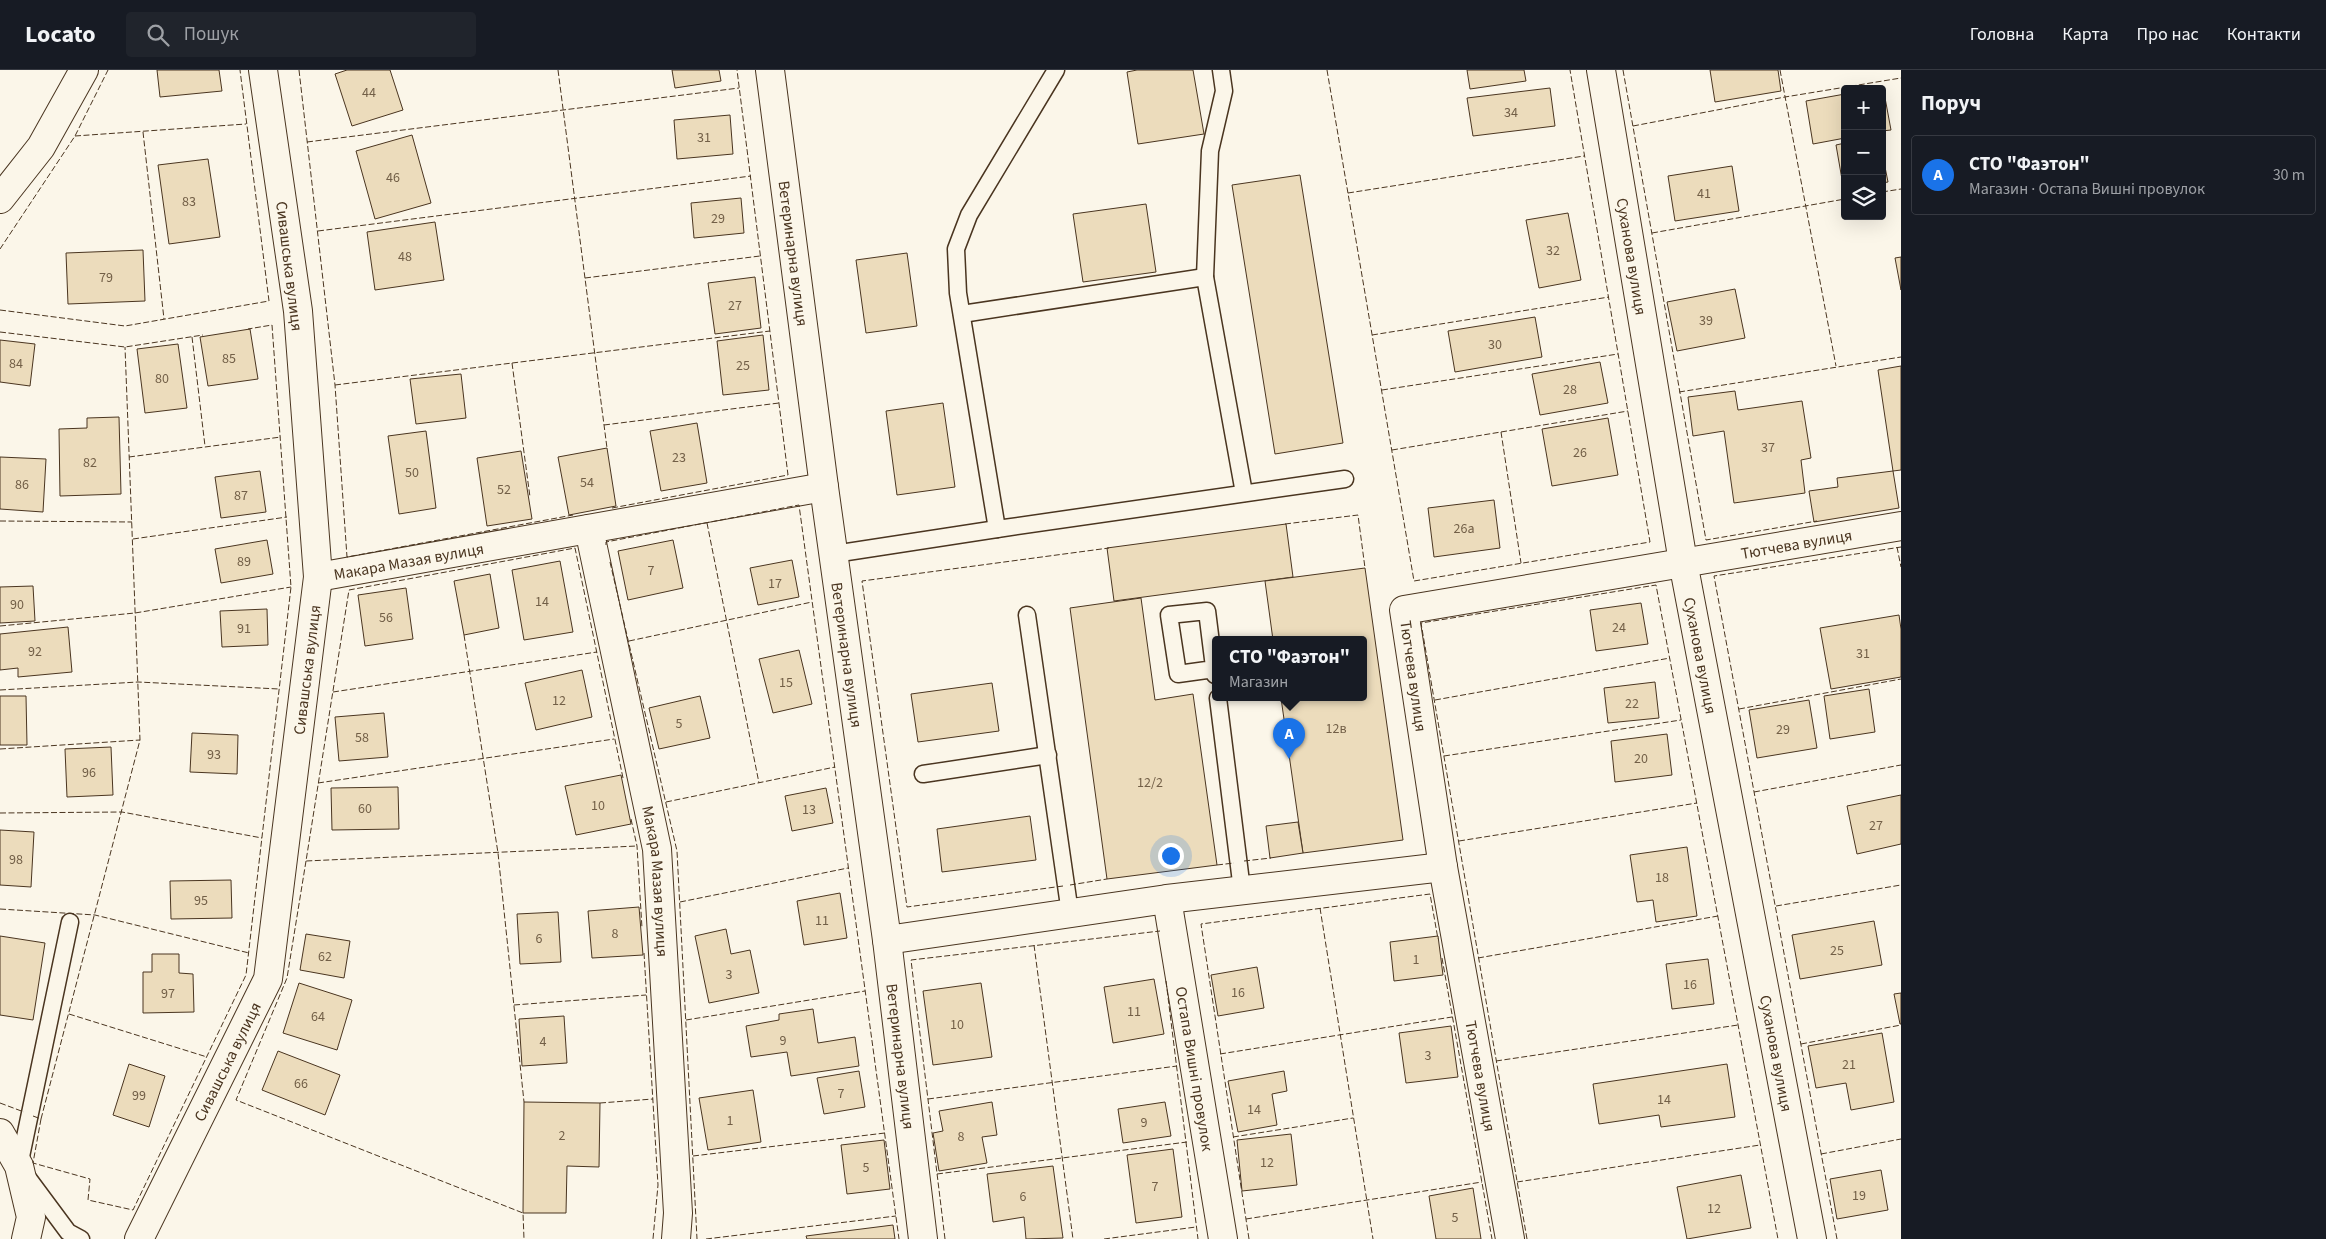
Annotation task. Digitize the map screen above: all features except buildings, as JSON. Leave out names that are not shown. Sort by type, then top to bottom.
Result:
[{"type":"street","points":[[0,199],[41,147],[84,70]]},
{"type":"street","name":"Сивашська вулиця","points":[[139,1239],[268,978],[318,577],[298,311],[263,70]]},
{"type":"street","name":"Ветеринарна вулиця","points":[[770,70],[824,487],[887,940],[923,1239]]},
{"type":"street","name":"Суханова вулиця","points":[[1601,70],[1683,562],[1812,1239]]},
{"type":"street","name":"Макара Мазая вулиця","points":[[318,577],[824,487]]},
{"type":"street","name":"Тютчева вулиця","points":[[1510,1239],[1443,867],[1404,610],[1901,526]]},
{"type":"street","name":"Макара Мазая вулиця","points":[[589,529],[657,849],[678,1213],[676,1239]]},
{"type":"street","points":[[887,940],[1167,899],[1443,867]]},
{"type":"street","name":"Остапа Вишні провулок","points":[[1167,899],[1223,1239]]},
{"type":"street","points":[[0,1133],[19,1166],[31,1218],[26,1239]]},
{"type":"lane","points":[[997,529],[958,293],[956,249],[969,215],[1056,70]]},
{"type":"lane","points":[[1221,70],[1224,90],[1210,151],[1205,277],[1244,493]]},
{"type":"lane","points":[[962,314],[1205,277]]},
{"type":"lane","points":[[834,554],[1345,479]]},
{"type":"lane","points":[[1028,615],[1070,913]]},
{"type":"lane","points":[[1218,701],[1242,890]]},
{"type":"lane","points":[[923,774],[1048,755]]},
{"type":"lane","points":[[70,922],[19,1166],[68,1232],[81,1239]]},
{"type":"fence","points":[[0,249],[75,136],[108,70]]},
{"type":"fence","points":[[0,310],[125,326],[269,301],[240,70]]},
{"type":"fence","points":[[299,70],[335,385],[347,557],[573,515]]},
{"type":"fence","points":[[558,70],[607,448]]},
{"type":"fence","points":[[612,508],[788,475],[737,70]]},
{"type":"fence","points":[[1327,70],[1414,581],[1650,542],[1570,70]]},
{"type":"fence","points":[[1623,70],[1706,540],[1817,521]]},
{"type":"fence","points":[[1780,70],[1836,366]]},
{"type":"fence","points":[[1633,126],[1785,97],[1901,78]]},
{"type":"fence","points":[[307,142],[739,88]]},
{"type":"fence","points":[[75,136],[246,124]]},
{"type":"fence","points":[[143,132],[164,319]]},
{"type":"fence","points":[[1348,193],[1584,156]]},
{"type":"fence","points":[[318,231],[751,176]]},
{"type":"fence","points":[[1886,191],[1901,189]]},
{"type":"fence","points":[[1652,233],[1841,200]]},
{"type":"fence","points":[[585,278],[760,256]]},
{"type":"fence","points":[[1372,335],[1609,297]]},
{"type":"fence","points":[[33,1116],[41,1119],[33,1163],[90,1179],[88,1200],[133,1210],[246,975],[291,587],[272,325],[248,329]]},
{"type":"fence","points":[[335,385],[770,331]]},
{"type":"fence","points":[[0,332],[125,347],[203,335]]},
{"type":"fence","points":[[192,337],[205,446]]},
{"type":"fence","points":[[41,1119],[140,740],[125,347]]},
{"type":"fence","points":[[1382,390],[1618,354]]},
{"type":"fence","points":[[1679,392],[1901,357]]},
{"type":"fence","points":[[512,363],[530,497]]},
{"type":"fence","points":[[604,425],[779,403]]},
{"type":"fence","points":[[1392,450],[1628,411]]},
{"type":"fence","points":[[1501,432],[1521,563]]},
{"type":"fence","points":[[129,457],[281,437]]},
{"type":"fence","points":[[606,545],[606,542],[799,505],[899,1239]]},
{"type":"fence","points":[[1285,524],[1358,515],[1365,568]]},
{"type":"fence","points":[[133,539],[287,517]]},
{"type":"fence","points":[[0,521],[132,522]]},
{"type":"fence","points":[[707,523],[759,783]]},
{"type":"fence","points":[[1897,547],[1901,567]]},
{"type":"fence","points":[[1837,1239],[1714,576],[1901,547]]},
{"type":"fence","points":[[623,778],[575,548],[349,590],[306,861],[637,846]]},
{"type":"fence","points":[[1063,886],[907,907],[862,581],[1109,548]]},
{"type":"fence","points":[[610,562],[677,851],[697,1239]]},
{"type":"fence","points":[[1527,1239],[1421,623],[1656,585],[1778,1239]]},
{"type":"fence","points":[[0,626],[135,613],[291,587]]},
{"type":"fence","points":[[629,641],[812,602]]},
{"type":"fence","points":[[464,635],[498,853],[524,1102]]},
{"type":"fence","points":[[333,692],[597,652]]},
{"type":"fence","points":[[1435,700],[1670,658]]},
{"type":"fence","points":[[1739,709],[1901,679]]},
{"type":"fence","points":[[0,690],[138,682],[279,689]]},
{"type":"fence","points":[[1444,756],[1681,720]]},
{"type":"fence","points":[[318,783],[614,739]]},
{"type":"fence","points":[[0,749],[140,740]]},
{"type":"fence","points":[[1754,792],[1901,765]]},
{"type":"fence","points":[[666,802],[835,767]]},
{"type":"fence","points":[[1459,841],[1697,803]]},
{"type":"fence","points":[[0,813],[122,812],[262,838]]},
{"type":"fence","points":[[631,819],[637,846],[642,928]]},
{"type":"fence","points":[[1244,861],[1271,858]]},
{"type":"fence","points":[[306,861],[287,978],[236,1100],[523,1213],[524,1239]]},
{"type":"fence","points":[[1217,865],[1234,863]]},
{"type":"fence","points":[[680,902],[848,868]]},
{"type":"fence","points":[[1070,885],[1107,879]]},
{"type":"fence","points":[[1776,906],[1901,885]]},
{"type":"fence","points":[[1249,1239],[1201,924],[1430,894],[1438,939]]},
{"type":"fence","points":[[1320,908],[1373,1239]]},
{"type":"fence","points":[[0,909],[95,915],[249,953]]},
{"type":"fence","points":[[1478,958],[1718,916]]},
{"type":"fence","points":[[945,1239],[911,960],[1160,931]]},
{"type":"fence","points":[[1034,945],[1073,1239]]},
{"type":"fence","points":[[644,953],[658,1185],[653,1239]]},
{"type":"fence","points":[[1442,958],[1492,1239]]},
{"type":"fence","points":[[1166,981],[1198,1239]]},
{"type":"fence","points":[[686,1020],[865,991]]},
{"type":"fence","points":[[514,1005],[646,995]]},
{"type":"fence","points":[[69,1014],[207,1057]]},
{"type":"fence","points":[[1220,1054],[1452,1017]]},
{"type":"fence","points":[[1496,1061],[1738,1025]]},
{"type":"fence","points":[[1801,1044],[1901,1025]]},
{"type":"fence","points":[[928,1099],[1177,1066]]},
{"type":"fence","points":[[600,1103],[653,1099]]},
{"type":"fence","points":[[0,1103],[24,1112]]},
{"type":"fence","points":[[1233,1137],[1353,1118]]},
{"type":"fence","points":[[693,1156],[885,1133]]},
{"type":"fence","points":[[1821,1154],[1901,1139]]},
{"type":"fence","points":[[937,1174],[1187,1142]]},
{"type":"fence","points":[[1517,1182],[1760,1145]]},
{"type":"fence","points":[[1246,1219],[1482,1182]]},
{"type":"fence","points":[[706,1239],[896,1216]]},
{"type":"fence","points":[[1104,1239],[1196,1227]]},
{"type":"place","name":"СТО \"Фаэтон\"","points":[[1289,759]]}]
